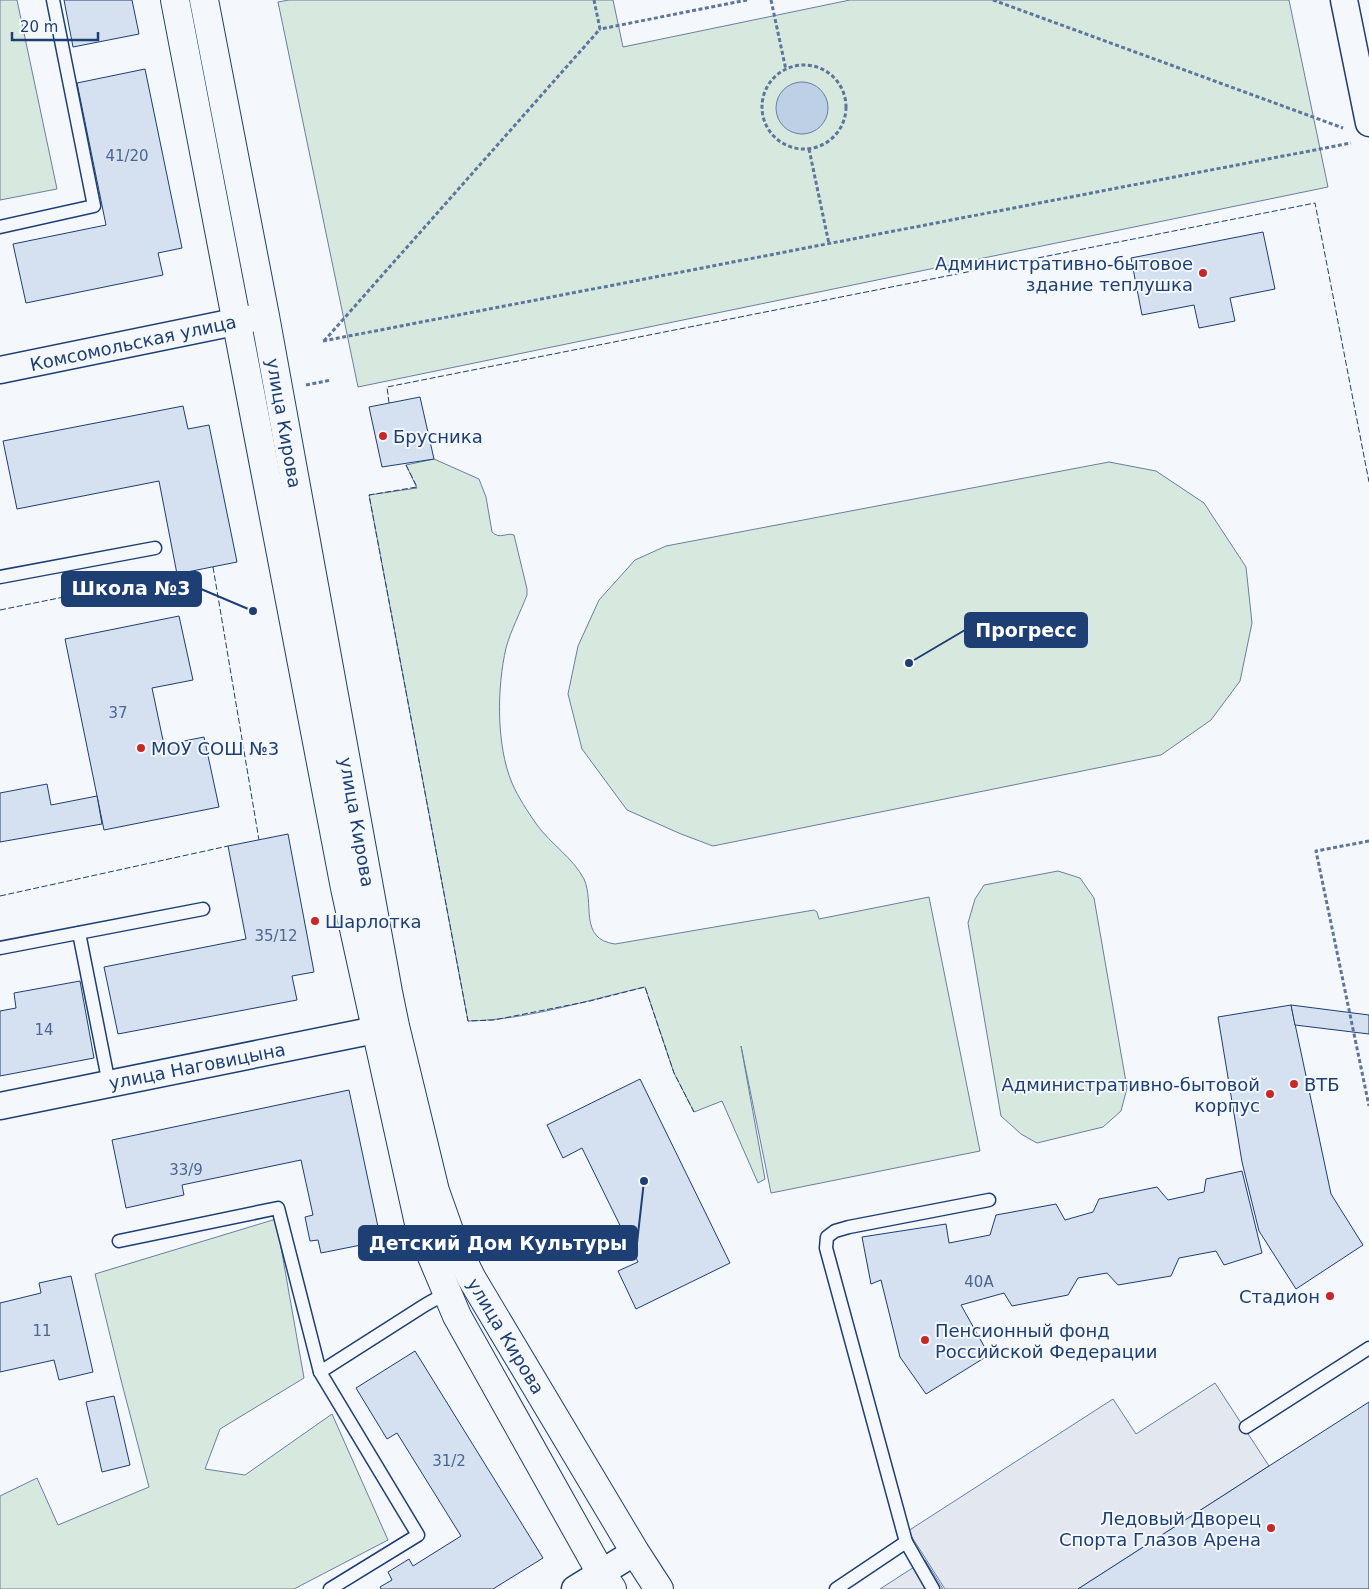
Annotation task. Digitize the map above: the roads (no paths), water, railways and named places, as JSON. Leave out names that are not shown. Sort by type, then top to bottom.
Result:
[{"type":"main road","name":"улица Кирова","points":[[175,0],[346,888],[435,1191],[452,1239],[472,1279],[634,1552],[659,1589]]},
{"type":"main road","name":"улица Кирова","points":[[204,0],[265,316],[420,1228],[457,1316],[607,1581]]},
{"type":"street","points":[[1344,0],[1362,119]]},
{"type":"street","name":"Комсомольская улица","points":[[0,370],[265,316]]},
{"type":"street","name":"улица Наговицына","points":[[0,1106],[386,1028]]},
{"type":"street","points":[[575,1589],[607,1581],[634,1552]]},
{"type":"lane","points":[[0,227],[94,206],[53,0]]},
{"type":"lane","points":[[0,577],[155,548]]},
{"type":"lane","points":[[0,948],[203,909]]},
{"type":"lane","points":[[79,933],[109,1084]]},
{"type":"lane","points":[[933,1589],[906,1542],[826,1248],[827,1237],[835,1231],[848,1227],[989,1200]]},
{"type":"lane","points":[[119,1240],[278,1208],[320,1372],[418,1535],[330,1589]]},
{"type":"lane","points":[[320,1372],[425,1305],[472,1279]]},
{"type":"lane","points":[[1246,1427],[1369,1348]]},
{"type":"lane","points":[[836,1589],[906,1542]]},
{"type":"water","points":[[802,82],[816,86],[824,94],[828,108],[824,122],[816,130],[802,134],[788,130],[780,122],[776,108],[780,94],[788,86]]},
{"type":"place","name":"Административно-бытовое здание теплушка","points":[[1203,273]]},
{"type":"place","name":"Брусника","points":[[383,436]]},
{"type":"place","name":"Школа №3","points":[[253,611]]},
{"type":"place","name":"Прогресс","points":[[909,663]]},
{"type":"place","name":"МОУ СОШ №3","points":[[141,748]]},
{"type":"place","name":"Шарлотка","points":[[315,921]]},
{"type":"place","name":"ВТБ","points":[[1294,1084]]},
{"type":"place","name":"Административно-бытовой корпус","points":[[1270,1094]]},
{"type":"place","name":"Детский Дом Культуры","points":[[644,1181]]},
{"type":"place","name":"Стадион","points":[[1330,1296]]},
{"type":"place","name":"Пенсионный фонд Российской Федерации","points":[[925,1340]]},
{"type":"place","name":"Ледовый Дворец Спорта Глазов Арена","points":[[1271,1528]]}]
